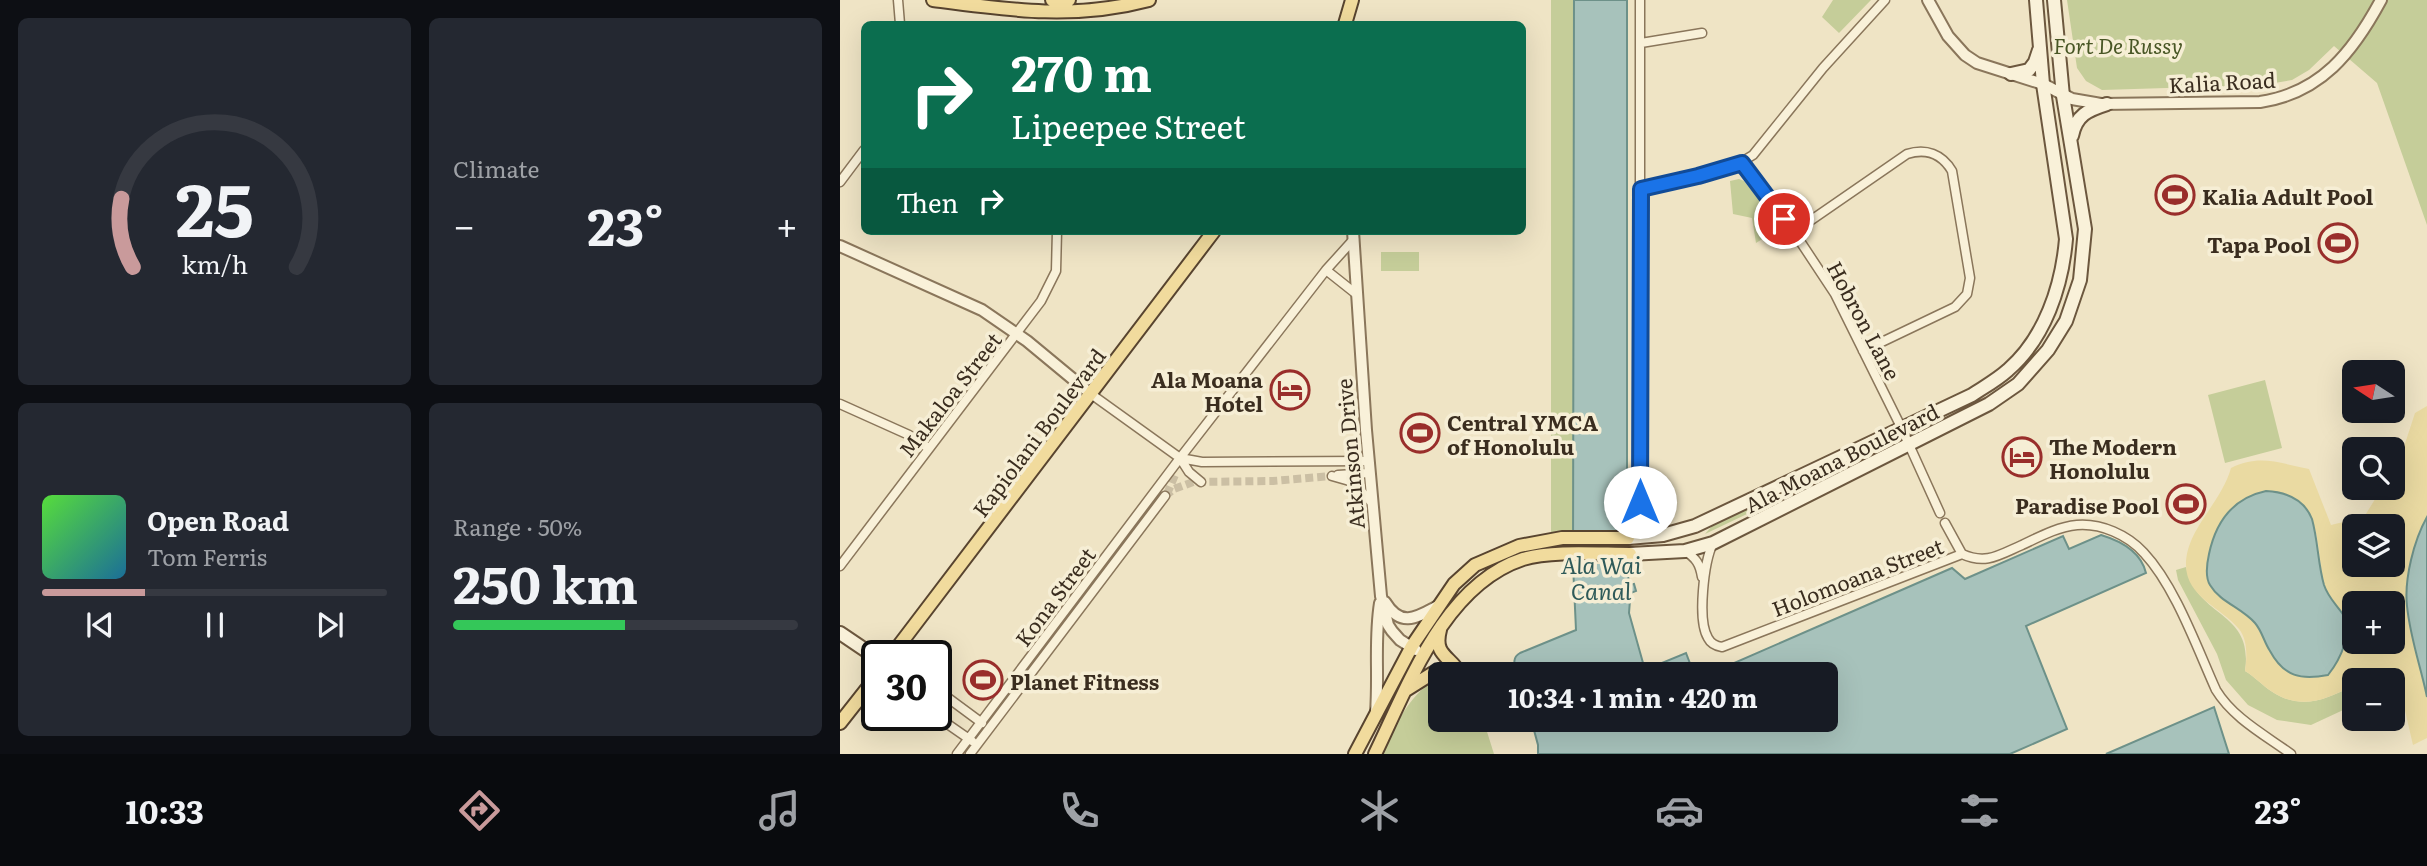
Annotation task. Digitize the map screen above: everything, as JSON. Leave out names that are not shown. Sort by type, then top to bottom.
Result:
[{"type":"main road","points":[[933,0],[1062,11],[1099,10],[1144,1]]},
{"type":"main road","points":[[1052,0],[1062,11]]},
{"type":"main road","points":[[1062,11],[1069,0]]},
{"type":"main road","name":"Ala Moana Boulevard","points":[[1355,754],[1412,646],[1454,583],[1475,565],[1519,546],[1562,538],[1663,535],[1695,526],[1972,395],[2009,370],[2031,344],[2055,299],[2064,256],[2066,229],[2043,84],[2036,0]]},
{"type":"main road","name":"Ala Moana Boulevard","points":[[1375,754],[1423,656],[1440,628],[1468,592],[1493,575],[1523,559],[1569,554],[1685,551],[1713,543],[1989,404],[2018,384],[2048,351],[2066,321],[2080,280],[2085,229],[2063,96],[2054,0]]},
{"type":"main road","points":[[1346,21],[1351,1]]},
{"type":"main road","points":[[2011,74],[2029,70],[2035,62],[2040,46]]},
{"type":"main road","points":[[2071,144],[2074,125],[2079,117],[2091,109],[2107,104]]},
{"type":"main road","name":"Kapiolani Boulevard","points":[[903,640],[1211,235]]},
{"type":"main road","points":[[1440,628],[1438,643],[1441,653],[1451,662]]},
{"type":"main road","points":[[840,633],[861,648]]},
{"type":"main road","points":[[1406,690],[1428,676]]},
{"type":"main road","points":[[840,723],[861,696]]},
{"type":"street","points":[[898,0],[900,21]]},
{"type":"street","points":[[1640,0],[1640,502]]},
{"type":"street","points":[[1641,189],[1742,163],[1760,149],[1824,68],[1885,0]]},
{"type":"street","name":"Kalia Road","points":[[1928,0],[1943,30],[1965,55],[1977,63],[2043,84],[2063,96],[2107,104],[2260,102],[2297,93],[2319,81],[2337,64],[2381,0]]},
{"type":"street","points":[[1641,43],[1702,33]]},
{"type":"street","points":[[1794,232],[1907,154],[1923,151],[1935,154],[1945,161],[1952,171],[1970,278],[1967,295],[1955,307],[1863,351]]},
{"type":"street","points":[[840,182],[861,154]]},
{"type":"street","name":"Hobron Lane","points":[[1742,163],[1794,232],[1835,294],[1940,513]]},
{"type":"street","name":"Makaloa Street","points":[[840,566],[1018,335],[1049,290],[1056,271],[1057,235]]},
{"type":"street","name":"Kona Street","points":[[957,754],[1180,458],[1353,235]]},
{"type":"street","name":"Atkinson Drive","points":[[1353,235],[1368,461],[1381,596],[1388,625],[1400,640],[1423,656]]},
{"type":"street","points":[[840,246],[970,303],[1018,335],[1091,394],[1180,458],[1189,472],[1201,482]]},
{"type":"street","points":[[1326,270],[1355,293]]},
{"type":"street","points":[[840,404],[909,435],[928,449]]},
{"type":"street","points":[[1180,458],[1202,462],[1368,461]]},
{"type":"street","name":"Kona Street","points":[[1175,475],[1180,458]]},
{"type":"street","points":[[1369,473],[1332,476],[1353,482],[1372,503]]},
{"type":"street","name":"Kona Street","points":[[970,754],[1165,496]]},
{"type":"street","points":[[1945,523],[1962,554]]},
{"type":"street","name":"Holomoana Street","points":[[1713,543],[1707,559],[1703,621],[1706,635],[1713,644],[1724,647],[1962,554],[1974,559],[1990,558],[2050,532],[2078,525],[2095,526],[2121,535],[2144,553],[2169,589],[2221,698],[2239,716],[2291,754]]},
{"type":"street","name":"Holomoana Street","points":[[1685,551],[1695,557],[1700,565],[1704,587]]},
{"type":"street","points":[[1381,596],[1391,611],[1400,618],[1410,619],[1439,606]]},
{"type":"street","points":[[1376,713],[1376,631],[1381,596]]},
{"type":"street","points":[[952,702],[989,728]]},
{"type":"street","points":[[952,727],[977,745]]},
{"type":"green space","points":[[1551,0],[1574,0],[1573,530],[1551,533]]},
{"type":"green space","points":[[1833,0],[1871,0],[1839,33],[1822,17]]},
{"type":"green space","name":"Fort De Russy","points":[[2067,0],[2427,0],[2427,225],[2377,83],[2334,46],[2309,70],[2292,80],[2263,85],[2102,90],[2086,81],[2077,68]]},
{"type":"green space","points":[[1730,181],[1744,181],[1781,227],[1756,243],[1752,218],[1733,214]]},
{"type":"green space","points":[[1381,252],[1419,252],[1419,271],[1381,271]]},
{"type":"green space","points":[[2265,380],[2282,448],[2225,463],[2208,395]]},
{"type":"green space","points":[[1883,443],[1888,443],[1791,492],[1756,513],[1747,514],[1705,534],[1713,525]]},
{"type":"green space","points":[[2186,567],[2192,584],[2201,597],[2233,625],[2241,636],[2246,651],[2245,671],[2271,691],[2292,701],[2323,699],[2342,691],[2342,711],[2311,725],[2277,720],[2248,705],[2226,680],[2217,654],[2178,580],[2176,570]]},
{"type":"green space","points":[[1428,684],[1428,732],[1487,732],[1494,754],[1381,754],[1397,723]]},
{"type":"sand","points":[[2427,406],[2427,517],[2418,534],[2407,605],[2427,697],[2427,738],[2413,745],[2405,711],[2405,668],[2342,668],[2342,691],[2313,701],[2292,701],[2282,697],[2245,671],[2246,649],[2242,633],[2198,594],[2192,586],[2186,565],[2192,540],[2220,493],[2231,468],[2251,461],[2269,461],[2309,469],[2331,525],[2342,522],[2342,577],[2405,577],[2405,514],[2366,514],[2375,500],[2405,500],[2405,444],[2415,413]],"holes":[[[2292,497],[2309,513],[2317,536],[2324,585],[2342,613],[2342,591],[2405,591],[2405,654],[2342,654],[2342,640],[2330,673],[2309,678],[2269,651],[2258,627],[2234,605]]]},
{"type":"water","name":"Ala Wai Canal","points":[[1574,0],[1627,0],[1627,564],[1629,585],[1634,584],[1636,591],[1628,594],[1629,613],[1643,662],[1515,662],[1515,657],[1520,653],[1576,630],[1573,564]]},
{"type":"water","points":[[2266,491],[2294,498],[2304,506],[2312,519],[2324,585],[2342,613],[2342,650],[2328,675],[2310,677],[2294,675],[2287,671],[2275,660],[2255,623],[2219,596],[2208,582],[2209,554],[2221,521],[2235,505],[2254,494]]},
{"type":"water","points":[[2427,517],[2427,697],[2406,595],[2411,560]]},
{"type":"water","points":[[2101,535],[2135,553],[2146,573],[2026,626],[2067,729],[2010,754],[1538,754],[1534,732],[1838,732],[1838,662],[1737,662],[1952,568],[1965,579],[2063,536],[2069,549]]},
{"type":"water","name":"Ala Wai Canal","points":[[1686,653],[1689,662],[1664,662]]},
{"type":"water","points":[[2214,707],[2229,754],[2106,754]]},
{"type":"pier","points":[[1573,530],[1627,530],[1627,564],[1573,564]]},
{"type":"tunnel","points":[[1167,494],[1175,475]]},
{"type":"tunnel","points":[[1165,496],[1174,489],[1193,482],[1273,481],[1332,476]]},
{"type":"place","name":"Kalia Adult Pool","points":[[2175,195]]},
{"type":"place","name":"Tapa Pool","points":[[2338,243]]},
{"type":"place","name":"Ala Moana Hotel","points":[[1290,390]]},
{"type":"place","name":"Central YMCA of Honolulu","points":[[1420,433]]},
{"type":"place","name":"The Modern Honolulu","points":[[2022,457]]},
{"type":"place","name":"Paradise Pool","points":[[2186,504]]},
{"type":"place","name":"Planet Fitness","points":[[983,680]]},
{"type":"route","points":[[1640,502],[1641,189],[1658,187],[1742,163],[1784,219]]}]
